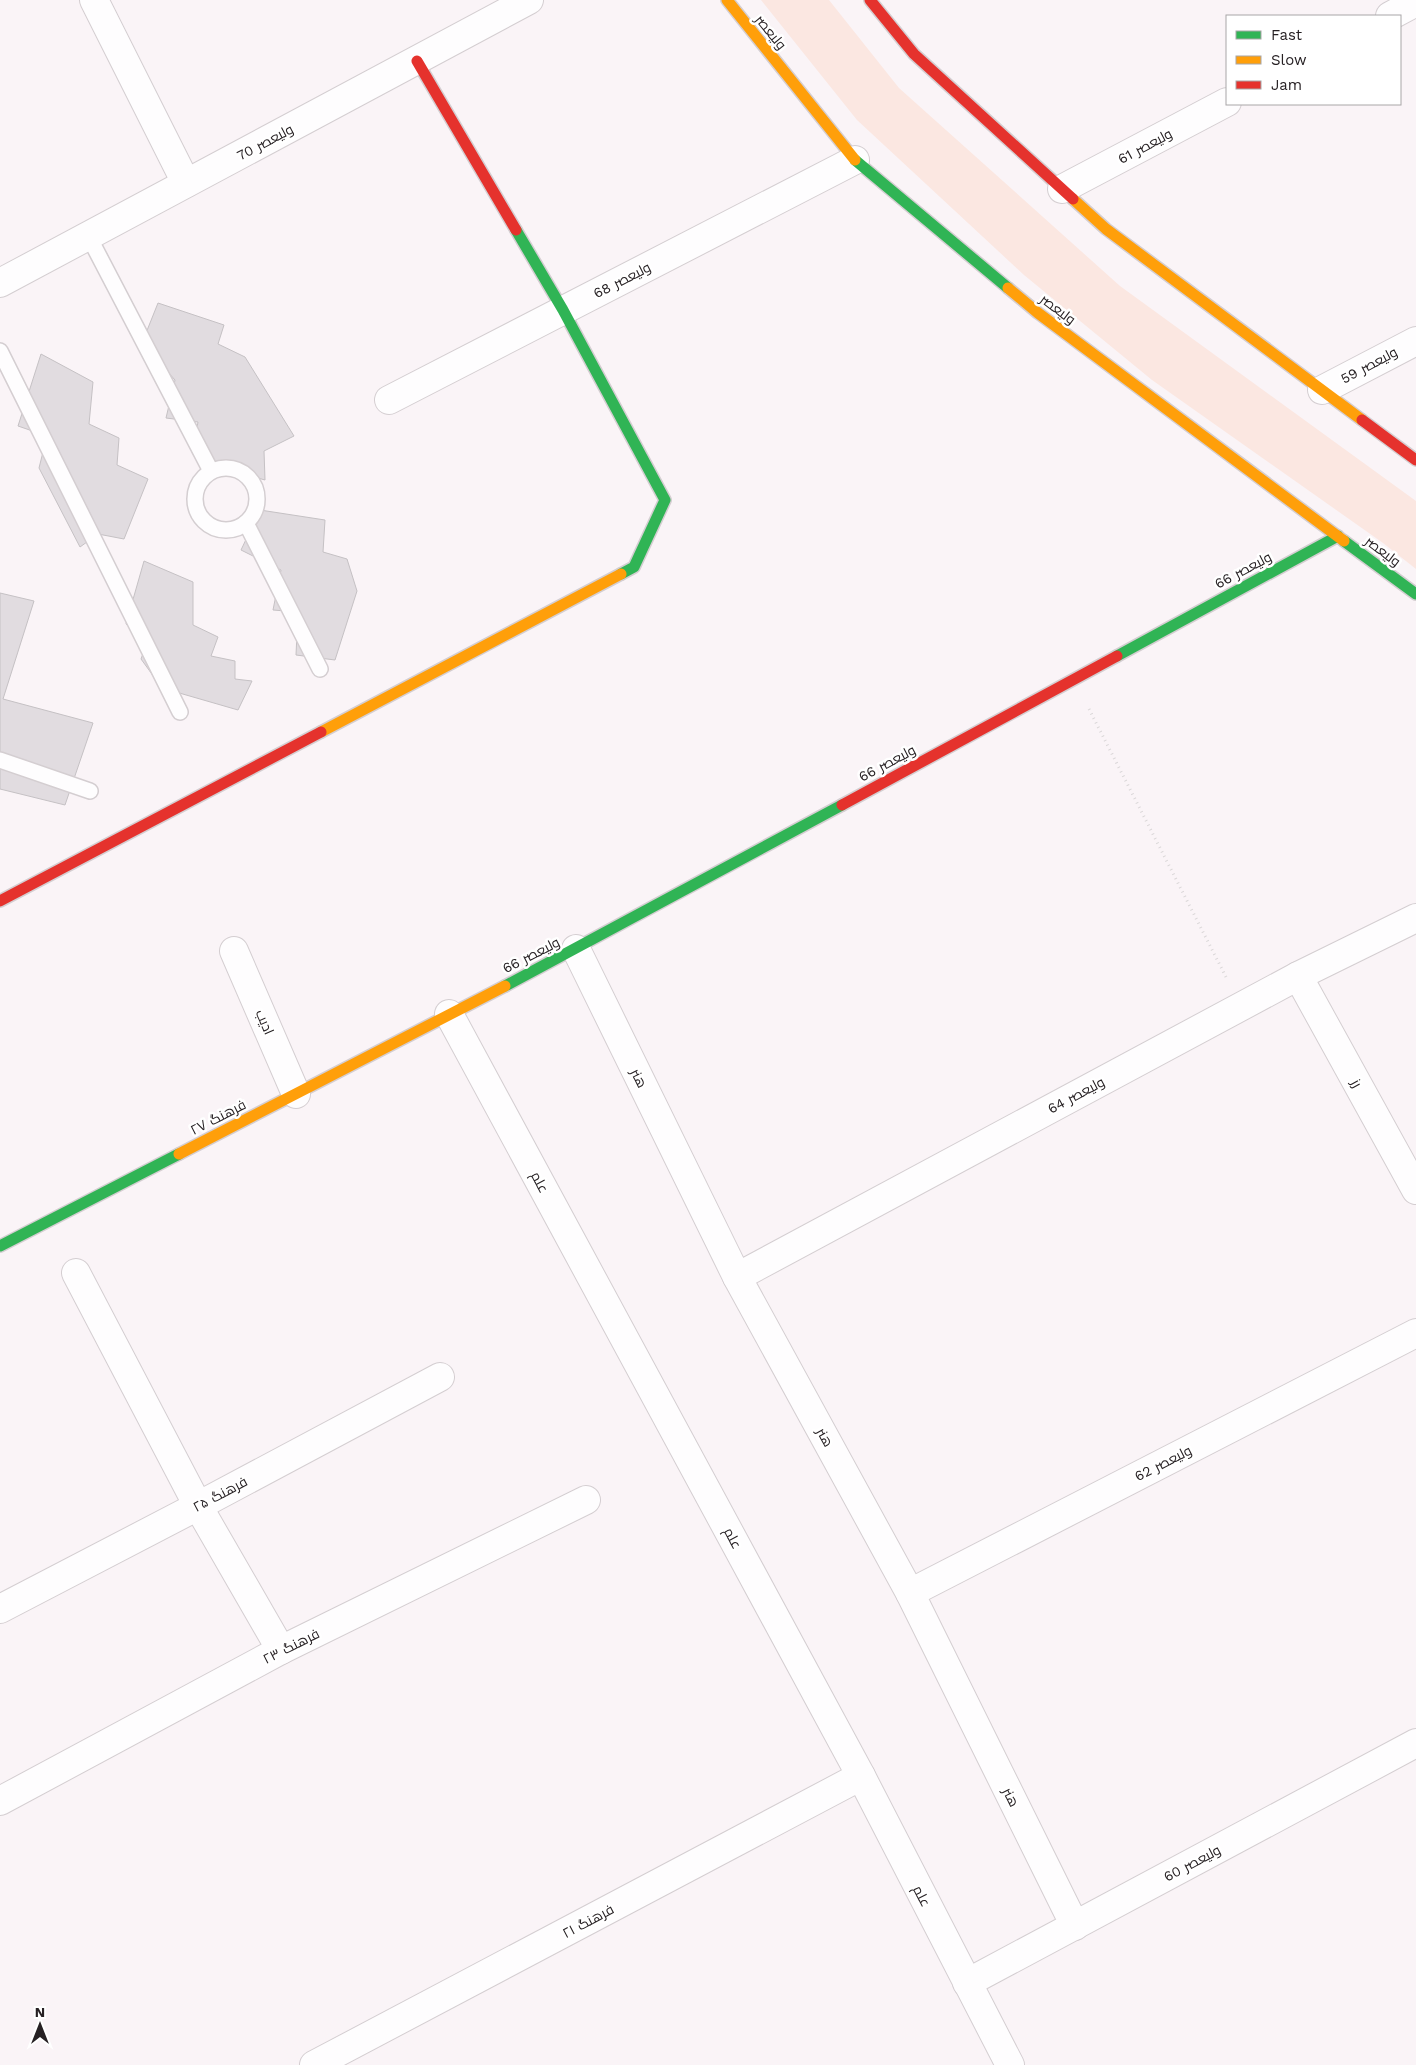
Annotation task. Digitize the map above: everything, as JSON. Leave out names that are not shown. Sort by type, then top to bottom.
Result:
[{"type":"street","points":[[94,0],[186,183]]},
{"type":"street","name":"ولیعصر 70","points":[[0,283],[529,0]]},
{"type":"street","name":"ولیعصر","points":[[727,0],[855,160],[1038,313],[1416,594]]},
{"type":"street","points":[[870,0],[914,54],[1106,229],[1416,460]]},
{"type":"street","points":[[1392,15],[1416,2]]},
{"type":"street","points":[[0,901],[634,567],[665,500],[564,310],[417,61]]},
{"type":"street","name":"ولیعصر 61","points":[[1062,189],[1226,103]]},
{"type":"street","name":"ولیعصر 68","points":[[389,400],[855,160]]},
{"type":"street","name":"ولیعصر 59","points":[[1322,390],[1416,341]]},
{"type":"street","name":"ولیعصر 66","points":[[449,1014],[576,949],[1338,536]]},
{"type":"street","name":"ولیعصر 64","points":[[738,1276],[1241,1006],[1416,918]]},
{"type":"street","name":"هنر","points":[[576,949],[738,1276],[910,1593],[1075,1926]]},
{"type":"street","name":"ادیب","points":[[234,951],[296,1094]]},
{"type":"street","name":"رز","points":[[1298,976],[1416,1190]]},
{"type":"street","name":"فرهنگ ۲۷","points":[[0,1246],[449,1014]]},
{"type":"street","name":"علم","points":[[449,1014],[861,1776],[1010,2065]]},
{"type":"street","points":[[76,1273],[198,1506],[281,1650]]},
{"type":"street","name":"ولیعصر 62","points":[[910,1593],[1416,1333]]},
{"type":"street","name":"فرهنگ ۲۵","points":[[0,1609],[440,1377]]},
{"type":"street","name":"فرهنگ ۲۳","points":[[0,1802],[281,1650],[586,1500]]},
{"type":"street","name":"ولیعصر 60","points":[[967,1983],[1416,1743]]},
{"type":"street","name":"فرهنگ ۲۱","points":[[314,2065],[861,1776]]},
{"type":"lane","points":[[88,235],[211,471]]},
{"type":"lane","points":[[0,351],[180,712]]},
{"type":"lane","points":[[224,467],[237,469],[248,477],[255,487],[257,501],[254,513],[246,524],[232,530],[217,529],[204,522],[195,509],[194,494],[200,480],[211,471],[224,467]]},
{"type":"lane","points":[[246,524],[320,669]]},
{"type":"lane","points":[[0,760],[90,791]]},
{"type":"path","points":[[1074,679],[1241,1006]]},
{"type":"shaded area","points":[[761,0],[829,0],[899,88],[1120,286],[1416,501],[1416,569],[1383,543],[1152,380],[1024,275],[857,120]]},
{"type":"building","points":[[158,303],[224,325],[218,344],[245,357],[294,436],[264,451],[265,480],[208,464],[194,444],[198,422],[166,418],[175,380],[142,343]]},
{"type":"building","points":[[41,354],[93,382],[89,424],[119,438],[117,465],[148,479],[124,539],[98,534],[80,547],[39,468],[47,436],[18,426]]},
{"type":"building","points":[[260,510],[325,520],[323,552],[347,559],[357,591],[335,660],[296,655],[298,612],[273,610],[281,570],[241,550]]},
{"type":"building","points":[[144,561],[193,582],[193,625],[218,637],[211,656],[235,661],[235,679],[252,681],[238,710],[162,688],[141,659],[148,640],[126,624]]},
{"type":"building","points":[[0,593],[34,601],[3,699],[93,723],[65,805],[0,789]]},
{"type":"traffic: fast","points":[[855,160],[1008,288]]},
{"type":"traffic: fast","points":[[516,230],[563,310],[665,500],[634,567],[621,574]]},
{"type":"traffic: fast","points":[[1117,656],[1338,536]]},
{"type":"traffic: fast","points":[[1344,541],[1416,594]]},
{"type":"traffic: fast","points":[[505,986],[842,805]]},
{"type":"traffic: fast","points":[[0,1246],[179,1154]]},
{"type":"traffic: slow","points":[[727,0],[855,160]]},
{"type":"traffic: slow","points":[[1073,199],[1106,229],[1362,420]]},
{"type":"traffic: slow","points":[[1008,288],[1038,313],[1344,541]]},
{"type":"traffic: slow","points":[[321,732],[621,574]]},
{"type":"traffic: slow","points":[[179,1154],[505,986]]},
{"type":"traffic: jam","points":[[870,0],[914,54],[1073,199]]},
{"type":"traffic: jam","points":[[417,61],[516,230]]},
{"type":"traffic: jam","points":[[1362,420],[1416,460]]},
{"type":"traffic: jam","points":[[842,805],[1117,656]]},
{"type":"traffic: jam","points":[[0,901],[321,732]]}]
